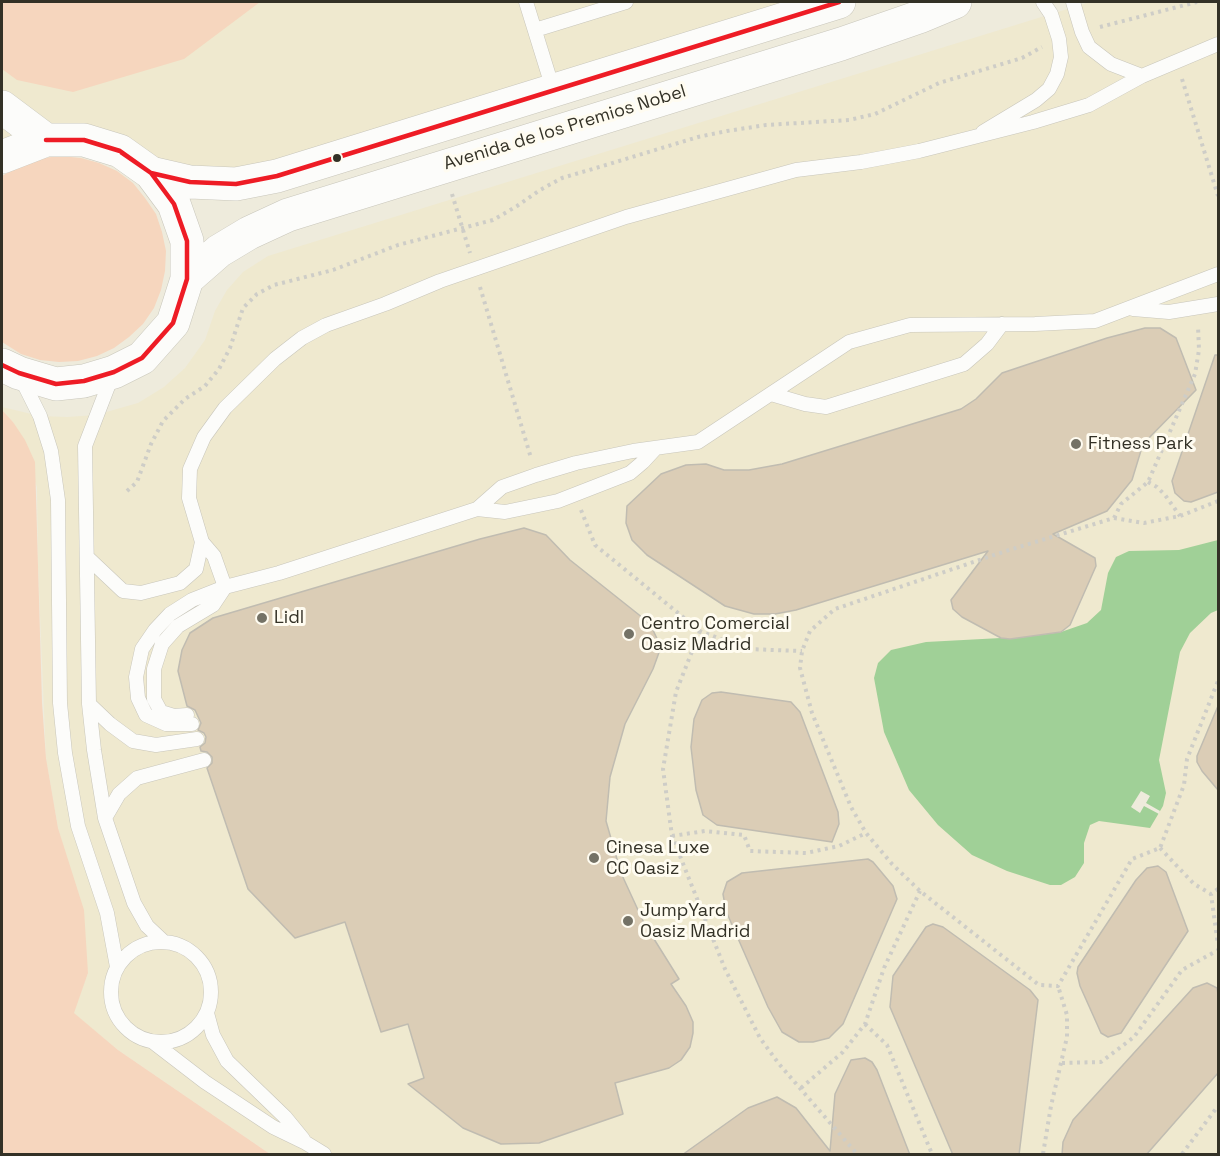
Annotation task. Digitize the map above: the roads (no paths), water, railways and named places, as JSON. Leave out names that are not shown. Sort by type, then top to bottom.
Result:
[{"type":"street","name":"Avenida de los Premios Nobel","points":[[187,279],[219,251],[288,214],[841,44],[955,2]]},
{"type":"street","points":[[151,173],[190,182],[236,184],[277,176],[832,3]]},
{"type":"street","points":[[2,107],[46,140]]},
{"type":"street","points":[[2,157],[46,140],[84,140],[120,151],[151,173],[174,204],[187,241],[187,279],[172,323],[142,358],[114,372],[84,381],[56,384],[10,369]]},
{"type":"lane","points":[[526,2],[553,89]]},
{"type":"lane","points":[[535,30],[626,2]]},
{"type":"lane","points":[[975,137],[1036,100],[1049,89],[1057,74],[1061,57],[1059,39],[1052,14],[1043,2]]},
{"type":"lane","points":[[1073,2],[1089,47],[1112,64],[1142,76]]},
{"type":"lane","points":[[225,587],[214,556],[202,542],[189,498],[190,469],[204,437],[225,408],[275,359],[302,338],[326,324],[385,304],[475,268],[626,217],[796,170],[861,162],[1033,123],[1089,105],[1142,76],[1218,44]]},
{"type":"lane","points":[[191,720],[161,712],[154,699],[154,669],[162,644],[178,626],[213,605],[225,587],[279,573],[477,509],[502,487],[536,475],[576,463],[633,451],[698,442],[849,342],[909,325],[1095,321],[1218,274]]},
{"type":"lane","points":[[1128,308],[1169,312],[1218,304]]},
{"type":"lane","points":[[771,394],[805,404],[826,407],[964,364],[987,344],[1002,324]]},
{"type":"lane","points":[[10,369],[40,416],[51,451],[58,500],[60,703],[65,753],[78,826],[107,913],[117,967]]},
{"type":"lane","points":[[114,372],[85,446],[89,704],[105,818],[134,903],[147,926],[163,941]]},
{"type":"lane","points":[[477,509],[505,512],[524,510],[575,495],[630,473],[655,449]]},
{"type":"lane","points":[[87,557],[123,591],[141,593],[180,583],[196,568],[202,542]]},
{"type":"lane","points":[[89,704],[133,741],[156,745],[197,739]]},
{"type":"lane","points":[[105,818],[119,794],[137,778],[204,760]]},
{"type":"lane","points":[[163,941],[177,944],[200,959],[208,971],[212,985],[212,999],[198,1027],[185,1037],[170,1042],[153,1042],[138,1037],[125,1027],[116,1014],[111,999],[111,982],[117,967],[128,953],[144,944],[163,941]]},
{"type":"lane","points":[[207,1013],[213,1035],[227,1061],[285,1117],[306,1143]]},
{"type":"lane","points":[[153,1042],[206,1082],[273,1127],[306,1143],[324,1155]]},
{"type":"place","name":"Fitness Park","points":[[1076,444]]},
{"type":"place","name":"Lidl","points":[[262,618]]},
{"type":"place","name":"Centro Comercial Oasiz Madrid","points":[[629,634]]},
{"type":"place","name":"Cinesa Luxe CC Oasiz","points":[[594,858]]},
{"type":"place","name":"JumpYard Oasiz Madrid","points":[[628,921]]}]
